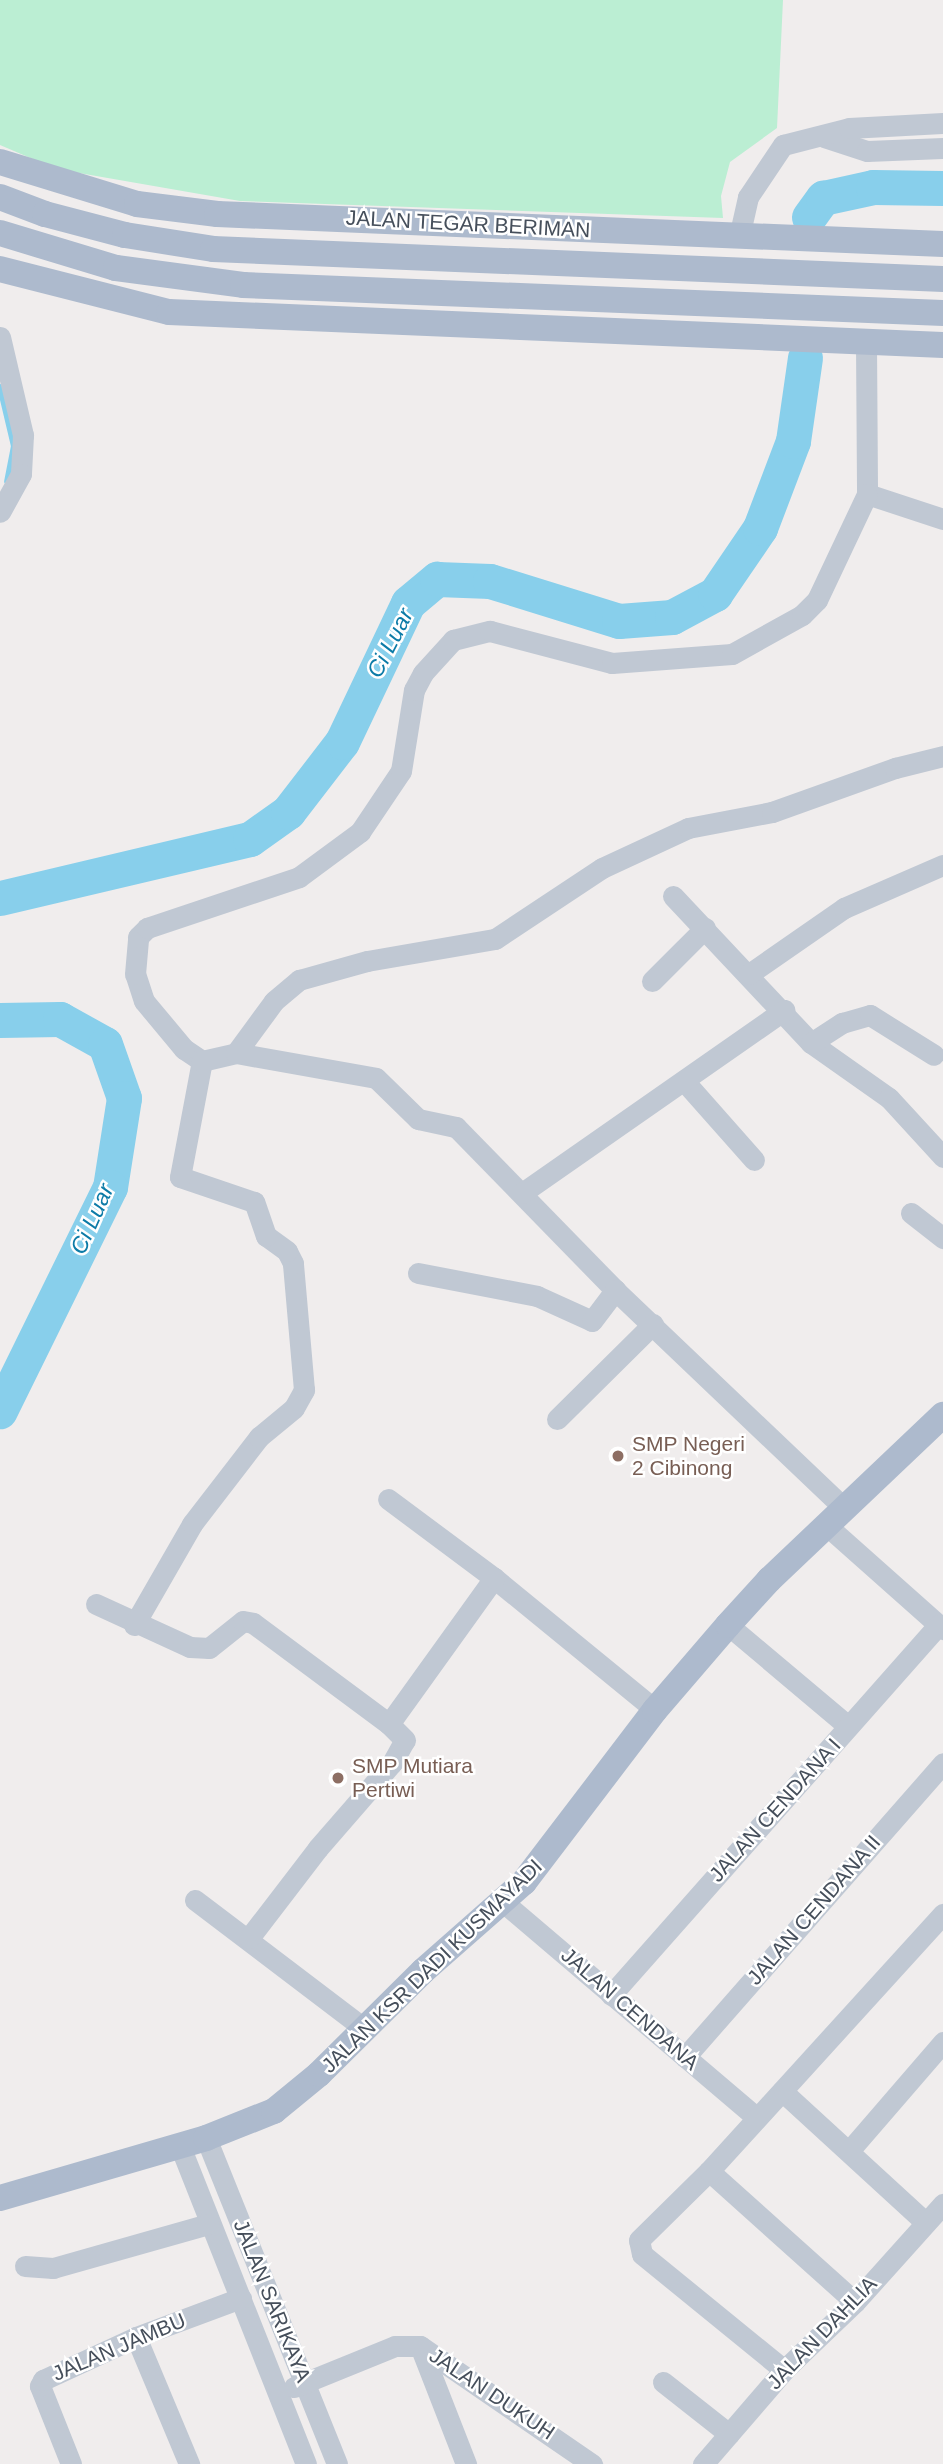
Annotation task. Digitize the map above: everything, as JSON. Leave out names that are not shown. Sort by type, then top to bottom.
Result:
[{"type":"main road","name":"JALAN TEGAR BERIMAN","points":[[0,162],[137,204],[217,214],[943,244]]},
{"type":"main road","name":"JALAN TEGAR BERIMAN","points":[[0,197],[45,214],[172,244],[943,279]]},
{"type":"main road","points":[[346,253],[366,219]]},
{"type":"main road","points":[[0,233],[158,275],[243,285],[943,313]]},
{"type":"main road","points":[[706,303],[708,267]]},
{"type":"main road","points":[[0,269],[170,312],[866,344],[943,345]]},
{"type":"main road","points":[[366,320],[403,290]]},
{"type":"main road","name":"JALAN KSR DADI KUSMAYADI","points":[[0,2198],[206,2138],[274,2110],[502,1901],[558,1843],[654,1710],[728,1625],[835,1516],[943,1415]]},
{"type":"street","points":[[739,237],[748,197],[783,145],[824,137],[849,128],[943,123]]},
{"type":"street","points":[[824,137],[867,151],[943,148]]},
{"type":"street","points":[[0,337],[23,435],[21,474],[0,512]]},
{"type":"street","points":[[866,344],[867,494],[817,600],[802,615],[732,654],[612,663],[490,631],[453,640],[423,673],[414,690],[401,771],[360,832],[299,877],[147,928],[138,937],[135,974],[144,1001],[184,1049],[202,1061],[236,1053],[376,1078],[418,1119],[456,1127],[615,1290],[653,1325],[941,1627]]},
{"type":"street","points":[[867,494],[943,519]]},
{"type":"street","points":[[236,1053],[274,1001],[299,980],[367,961],[495,939],[602,868],[678,832],[772,812],[895,768],[943,756]]},
{"type":"street","points":[[749,974],[844,908],[943,865]]},
{"type":"street","points":[[673,896],[784,1010],[811,1043],[889,1098],[943,1157]]},
{"type":"street","points":[[652,981],[705,928]]},
{"type":"street","points":[[522,1193],[685,1083],[784,1010]]},
{"type":"street","points":[[811,1043],[842,1023],[870,1015],[934,1055]]},
{"type":"street","points":[[134,1625],[192,1524],[259,1437],[294,1408],[304,1390],[293,1263],[287,1251],[266,1236],[254,1202],[180,1177],[202,1061]]},
{"type":"street","points":[[685,1083],[754,1160]]},
{"type":"street","points":[[911,1213],[943,1238]]},
{"type":"street","points":[[418,1273],[537,1296],[592,1321],[615,1290]]},
{"type":"street","points":[[556,1419],[653,1325]]},
{"type":"street","points":[[388,1499],[494,1578],[654,1710]]},
{"type":"street","points":[[389,1724],[494,1578]]},
{"type":"street","points":[[96,1604],[134,1625],[190,1647],[209,1648],[243,1621],[253,1623],[389,1724],[405,1740],[393,1763],[318,1848],[249,1938]]},
{"type":"street","points":[[728,1625],[848,1726]]},
{"type":"street","name":"JALAN CENDANA I","points":[[611,1995],[848,1726],[941,1627]]},
{"type":"street","name":"JALAN CENDANA II","points":[[685,2057],[943,1763]]},
{"type":"street","points":[[195,1900],[249,1938],[365,2029]]},
{"type":"street","name":"JALAN CENDANA","points":[[502,1901],[756,2118]]},
{"type":"street","points":[[784,2370],[639,2247],[643,2234],[709,2171],[943,1914]]},
{"type":"street","points":[[849,2151],[943,2042]]},
{"type":"street","points":[[782,2091],[926,2223]]},
{"type":"street","name":"JALAN SARIKAYA","points":[[206,2138],[337,2464]]},
{"type":"street","name":"JALAN SARIKAYA","points":[[180,2146],[306,2464]]},
{"type":"street","points":[[709,2171],[855,2302]]},
{"type":"street","name":"JALAN DAHLIA","points":[[703,2464],[784,2370],[855,2302],[943,2204]]},
{"type":"street","points":[[25,2266],[53,2268],[209,2224]]},
{"type":"street","name":"JALAN JAMBU","points":[[71,2464],[40,2386],[43,2380],[136,2337],[241,2298]]},
{"type":"street","points":[[136,2337],[189,2464]]},
{"type":"street","points":[[279,2392],[395,2346],[420,2346],[466,2464]]},
{"type":"street","name":"JALAN DUKUH","points":[[420,2346],[592,2464]]},
{"type":"street","points":[[663,2382],[729,2434]]},
{"type":"street","name":"JALAN DUKUH","points":[[563,2442],[572,2464]]},
{"type":"green space","points":[[0,0],[783,0],[777,128],[730,162],[721,196],[723,218],[240,201],[56,169],[0,145]]},
{"type":"waterway","name":"Ci Luar","points":[[809,217],[823,198],[873,187],[943,188]]},
{"type":"waterway","name":"Ci Luar","points":[[0,898],[250,839],[288,812],[342,742],[408,603],[437,579],[490,581],[619,621],[672,617],[715,594],[760,528],[793,441],[805,358]]},
{"type":"waterway","points":[[0,387],[14,446],[7,481]]},
{"type":"waterway","name":"Ci Luar","points":[[0,1020],[60,1019],[105,1044],[124,1098],[110,1187],[0,1411]]},
{"type":"place","name":"SMP Negeri 2 Cibinong","points":[[618,1456]]},
{"type":"place","name":"SMP Mutiara Pertiwi","points":[[338,1778]]}]
